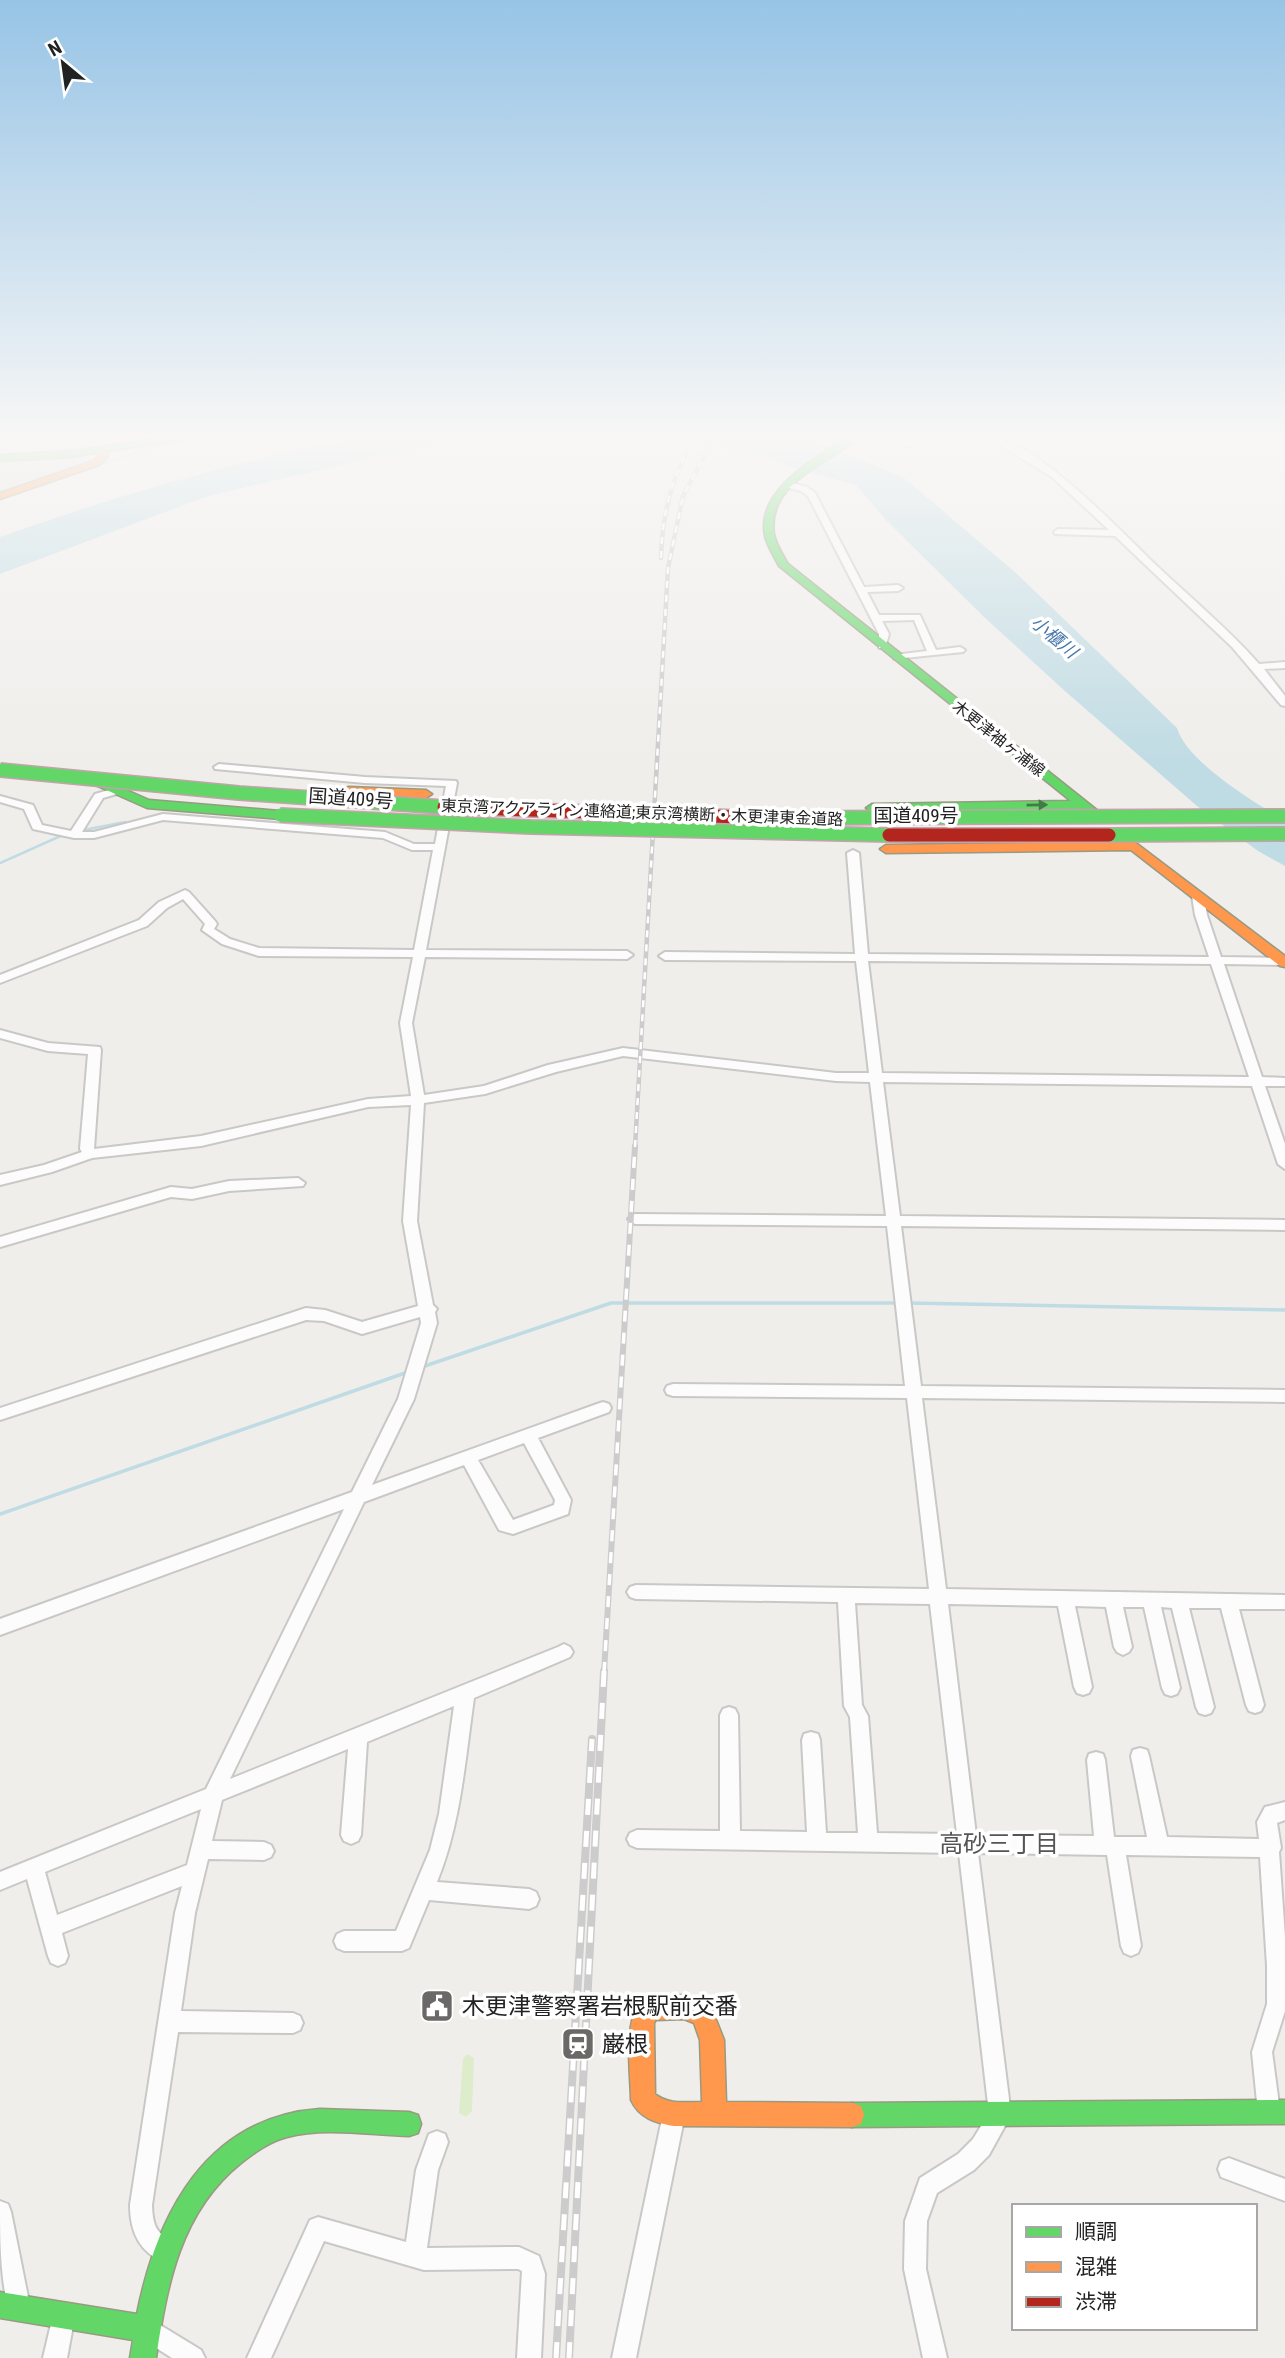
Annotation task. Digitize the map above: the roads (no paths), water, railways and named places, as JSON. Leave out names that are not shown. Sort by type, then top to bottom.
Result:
[{"type":"main road","name":"木更津袖ヶ浦線","points":[[774,546],[784,566],[1133,846],[1283,962]]},
{"type":"main road","name":"国道409号","points":[[0,760],[136,774],[156,782],[182,804],[212,809]]},
{"type":"main road","name":"国道409号","points":[[60,768],[79,773],[147,804],[414,823],[776,835],[1285,834]]},
{"type":"main road","name":"東京湾アクアライン連絡道;東京湾横断・木更津東金道路","points":[[0,770],[305,798],[638,815],[941,819],[1285,816]]},
{"type":"main road","points":[[136,774],[343,791],[681,805],[871,808],[1082,805]]},
{"type":"main road","name":"東京湾アクアライン連絡道;東京湾横断・木更津東金道路","points":[[0,779],[297,807],[561,821],[944,828],[1285,825]]},
{"type":"main road","points":[[414,823],[501,833],[886,849],[1133,846]]},
{"type":"main road","points":[[714,2114],[712,2040],[704,2015],[694,2008],[651,2009],[642,2020],[643,2100],[657,2111],[674,2114],[1000,2115],[1277,2112]]},
{"type":"main road","points":[[143,2358],[164,2251],[189,2198],[207,2175],[245,2144],[292,2124],[410,2123]]},
{"type":"main road","points":[[9,2306],[147,2329]]},
{"type":"street","points":[[838,546],[884,634],[882,646]]},
{"type":"street","points":[[1131,546],[1231,639],[1285,703]]},
{"type":"street","points":[[861,590],[898,588]]},
{"type":"street","points":[[876,618],[917,617],[933,653]]},
{"type":"street","points":[[897,657],[960,650]]},
{"type":"street","points":[[1256,667],[1285,666]]},
{"type":"street","points":[[164,2251],[149,2242],[141,2224],[141,2205],[185,1913],[214,1793],[406,1399],[429,1323],[429,1309],[410,1221],[418,1100],[406,1023],[452,783],[365,780],[219,767]]},
{"type":"street","points":[[74,835],[99,796],[116,791]]},
{"type":"street","points":[[0,799],[29,807],[37,827],[74,835],[94,835],[163,817],[385,835],[412,847],[439,847]]},
{"type":"street","points":[[853,853],[862,958],[1000,2115],[981,2147],[966,2162],[928,2186],[916,2221],[915,2269],[935,2358]]},
{"type":"street","points":[[0,979],[143,923],[163,905],[185,894],[211,924],[208,930],[214,935],[228,944],[259,952],[627,955]]},
{"type":"street","points":[[1198,896],[1201,915],[1285,1164]]},
{"type":"street","points":[[665,957],[1216,958],[1283,962]]},
{"type":"street","points":[[0,1034],[48,1047],[94,1050],[88,1149],[90,1154]]},
{"type":"street","points":[[0,1180],[47,1169],[90,1154],[201,1141],[368,1103],[418,1100],[485,1090],[553,1068],[623,1052],[836,1077],[1285,1082]]},
{"type":"street","points":[[0,1242],[171,1192],[192,1194],[229,1186],[298,1184]]},
{"type":"street","points":[[635,1219],[1285,1225]]},
{"type":"street","points":[[0,1414],[306,1314],[325,1316],[362,1328],[401,1314],[429,1309]]},
{"type":"street","points":[[673,1390],[1285,1396]]},
{"type":"street","points":[[0,1627],[603,1408]]},
{"type":"street","points":[[468,1457],[505,1525],[513,1527],[562,1509],[563,1500],[528,1435]]},
{"type":"street","points":[[636,1592],[1285,1602]]},
{"type":"street","points":[[846,1595],[853,1706],[859,1716],[868,1844]]},
{"type":"street","points":[[1065,1599],[1083,1687]]},
{"type":"street","points":[[1113,1600],[1123,1647]]},
{"type":"street","points":[[1151,1600],[1171,1688]]},
{"type":"street","points":[[1179,1601],[1205,1707]]},
{"type":"street","points":[[1228,1601],[1255,1705]]},
{"type":"street","points":[[0,1881],[214,1793],[358,1739],[564,1652]]},
{"type":"street","points":[[344,1941],[402,1941],[440,1850],[449,1814],[465,1694]]},
{"type":"street","points":[[729,1715],[730,1841]]},
{"type":"street","points":[[351,1835],[358,1739]]},
{"type":"street","points":[[811,1740],[817,1843]]},
{"type":"street","points":[[1140,1756],[1158,1847]]},
{"type":"street","points":[[1096,1760],[1110,1847],[1131,1946]]},
{"type":"street","points":[[1277,2112],[1262,2052],[1277,2004],[1271,1848],[1267,1822],[1272,1814],[1285,1811]]},
{"type":"street","points":[[637,1839],[967,1846],[1271,1848]]},
{"type":"street","points":[[52,1927],[198,1861],[264,1851]]},
{"type":"street","points":[[34,1867],[58,1956]]},
{"type":"street","points":[[423,1890],[529,1899]]},
{"type":"street","points":[[169,2021],[293,2023]]},
{"type":"street","points":[[624,2358],[674,2114]]},
{"type":"street","points":[[415,2256],[427,2170],[437,2142]]},
{"type":"street","points":[[1229,2169],[1285,2190]]},
{"type":"street","points":[[0,2212],[9,2306]]},
{"type":"street","points":[[259,2358],[318,2228],[415,2256],[519,2258],[531,2264],[534,2274],[529,2358]]},
{"type":"street","points":[[55,2358],[63,2315]]},
{"type":"street","points":[[147,2329],[193,2358]]},
{"type":"water","points":[[0,546],[75,546],[0,574]]},
{"type":"water","name":"小櫃川","points":[[912,546],[984,546],[1016,573],[1177,728],[1183,741],[1207,767],[1285,821],[1285,866],[1258,851],[1197,806],[984,617]]},
{"type":"waterway","points":[[79,831],[125,822]]},
{"type":"waterway","points":[[0,863],[65,834]]},
{"type":"waterway","points":[[422,1367],[611,1303],[900,1303]]},
{"type":"waterway","points":[[908,1303],[1285,1310]]},
{"type":"waterway","points":[[0,1514],[408,1372]]},
{"type":"railway","points":[[661,558],[662,546]]},
{"type":"railway","points":[[635,1147],[668,568],[673,546]]},
{"type":"railway","points":[[604,1673],[635,1146]]},
{"type":"railway","points":[[569,2358],[604,1671]]},
{"type":"railway","points":[[556,2358],[592,1739]]},
{"type":"place","name":"木更津警察署岩根駅前交番","points":[[437,2006]]},
{"type":"place","name":"巌根","points":[[578,2044]]},
{"type":"district","name":"高砂三丁目","points":[[999,1844]]}]
